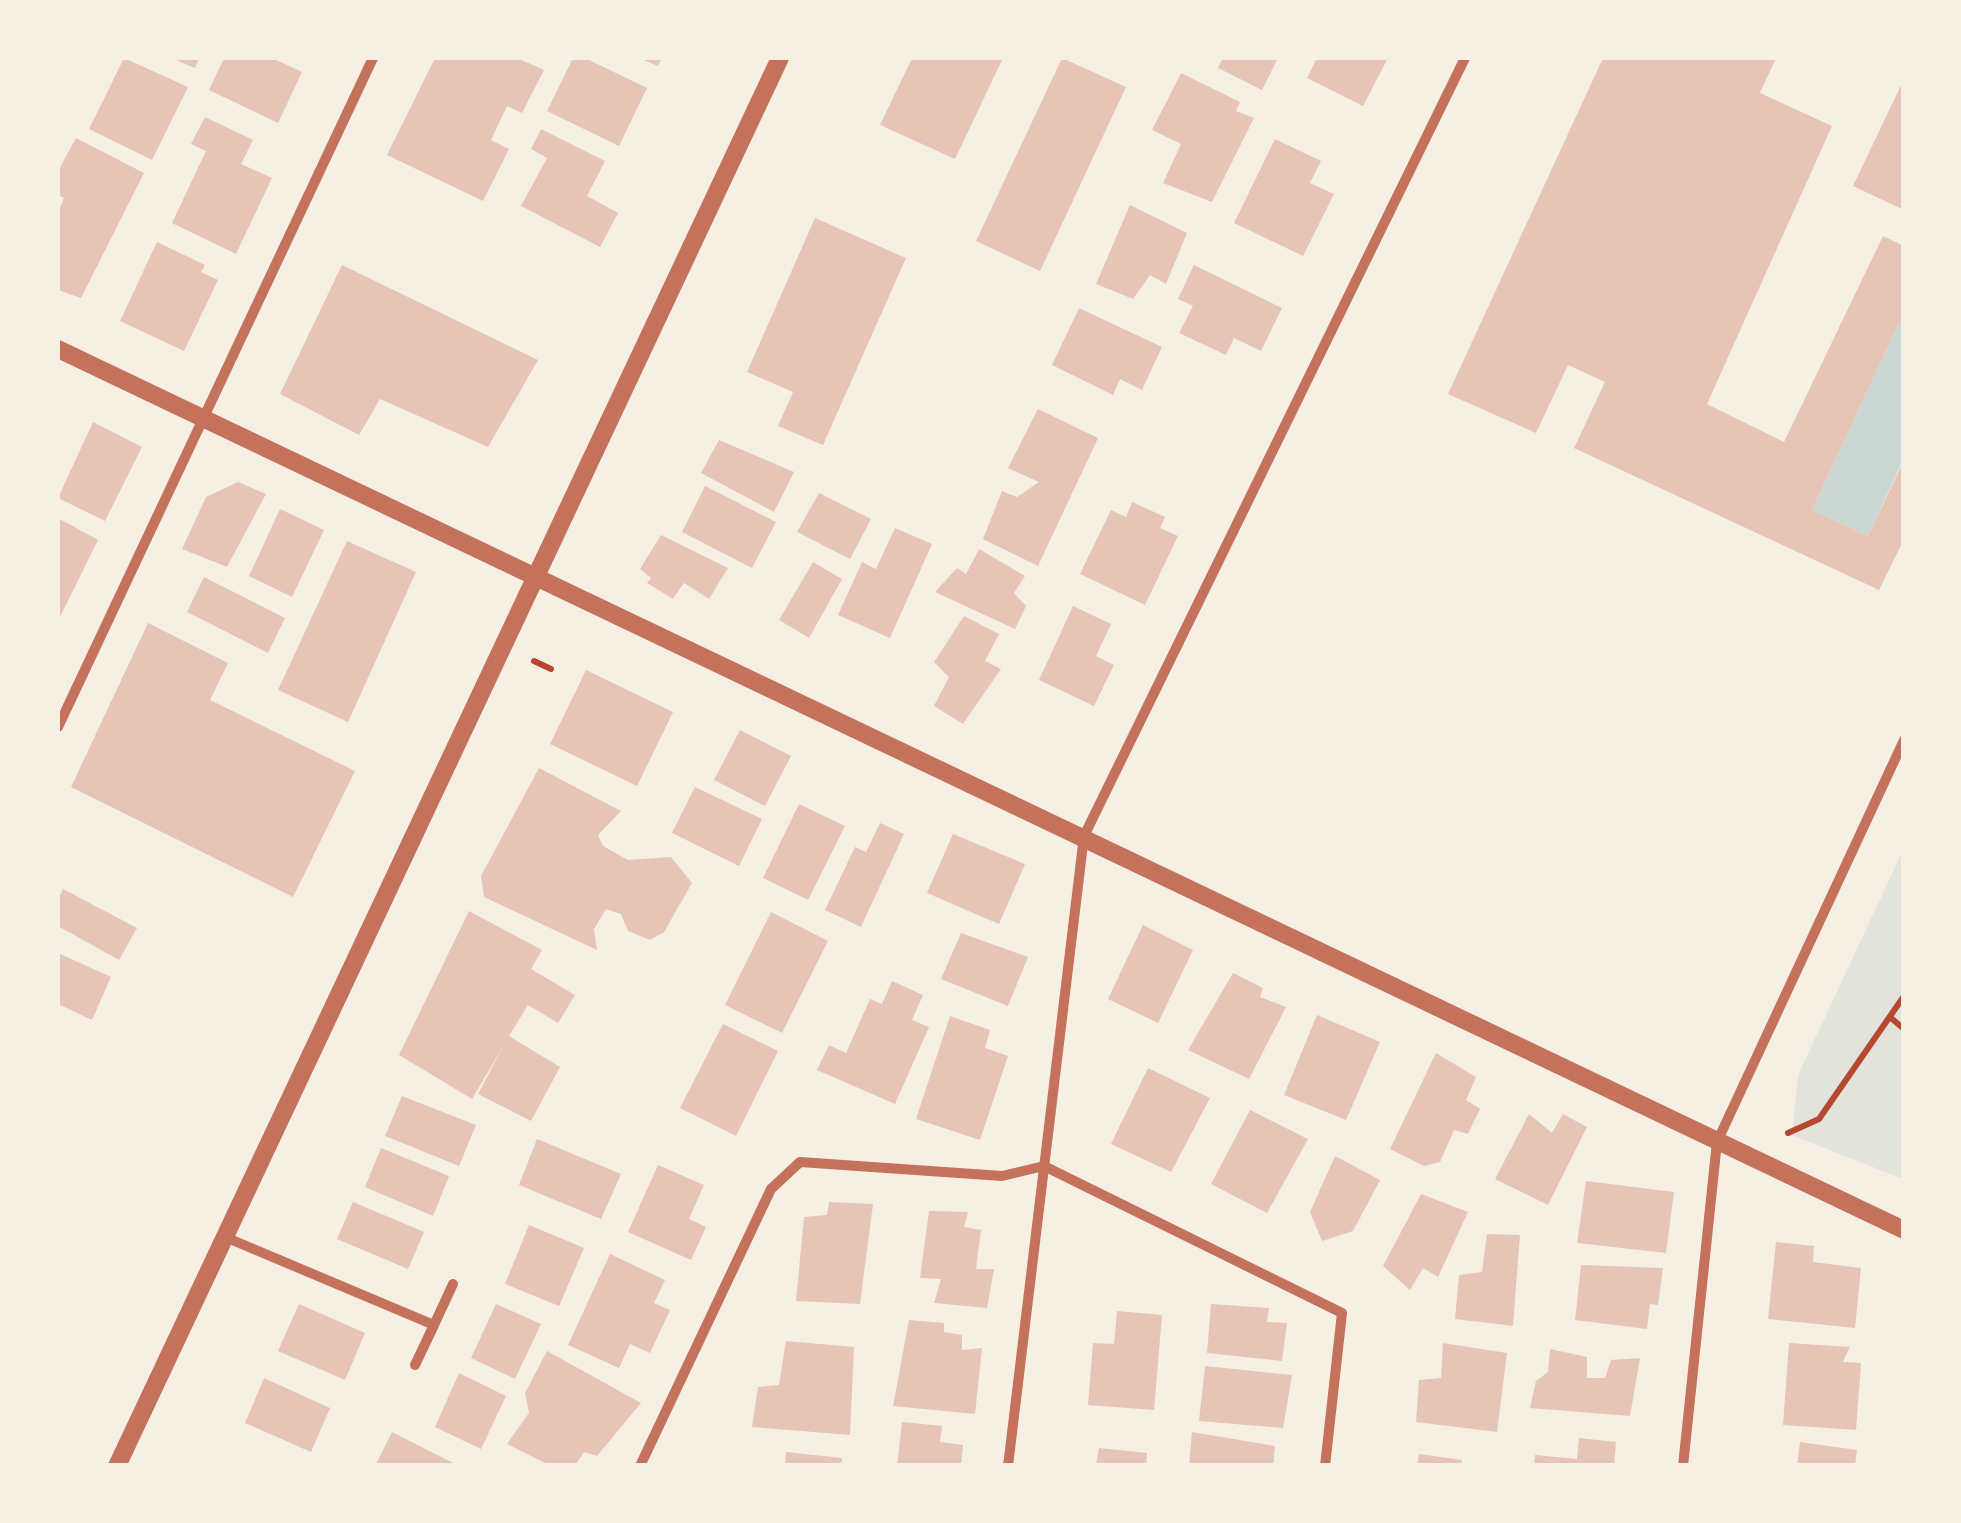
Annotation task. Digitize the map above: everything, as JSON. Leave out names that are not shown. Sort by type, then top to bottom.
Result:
[{"type":"street","points":[[58,727],[373,58]]},
{"type":"street","points":[[117,1466],[780,58]]},
{"type":"street","points":[[1008,1466],[1084,836],[1465,58]]},
{"type":"street","points":[[58,349],[532,578],[1084,836],[1717,1142],[1776,1165],[1904,1230]]},
{"type":"street","points":[[1683,1466],[1717,1142],[1904,740]]},
{"type":"street","points":[[640,1466],[771,1189],[800,1162],[1002,1176],[1044,1166],[1342,1314],[1325,1466]]},
{"type":"street","points":[[225,1237],[434,1325]]},
{"type":"street","points":[[416,1364],[453,1284]]},
{"type":"path","points":[[1782,1136],[1819,1118],[1904,996]]},
{"type":"path","points":[[1892,1018],[1904,1030]]},
{"type":"shaded area","points":[[1899,323],[1903,325],[1903,460],[1868,536],[1812,510]]},
{"type":"shaded area","points":[[1903,850],[1903,1179],[1792,1135],[1798,1075]]},
{"type":"building","points":[[124,58],[188,87],[152,160],[89,129]]},
{"type":"building","points":[[171,58],[199,58],[195,68]]},
{"type":"building","points":[[224,58],[272,58],[302,72],[278,123],[209,90]]},
{"type":"building","points":[[435,58],[517,58],[544,70],[522,113],[507,106],[491,140],[509,149],[483,201],[387,155]]},
{"type":"building","points":[[573,58],[585,58],[647,88],[619,146],[547,111]]},
{"type":"building","points":[[639,58],[662,58],[658,66]]},
{"type":"building","points":[[912,58],[1003,58],[955,159],[880,125]]},
{"type":"building","points":[[1062,58],[1126,87],[1040,271],[976,241]]},
{"type":"building","points":[[1223,58],[1278,58],[1262,90],[1218,68]]},
{"type":"building","points":[[1317,58],[1388,58],[1363,106],[1307,78]]},
{"type":"building","points":[[1603,58],[1776,58],[1760,93],[1832,126],[1707,404],[1784,442],[1883,236],[1904,246],[1904,325],[1899,323],[1812,510],[1868,536],[1904,460],[1904,539],[1879,590],[1574,448],[1605,382],[1568,365],[1536,433],[1448,394]]},
{"type":"building","points":[[1181,73],[1240,102],[1236,111],[1254,118],[1212,202],[1163,183],[1181,144],[1152,130]]},
{"type":"building","points":[[1904,79],[1904,210],[1853,186]]},
{"type":"building","points":[[205,117],[253,140],[241,164],[272,178],[236,254],[172,223],[206,151],[191,144]]},
{"type":"building","points":[[541,129],[605,161],[587,196],[618,213],[600,247],[521,206],[547,158],[531,149]]},
{"type":"building","points":[[76,138],[144,173],[81,298],[58,290],[58,212],[64,198],[58,195],[58,171]]},
{"type":"building","points":[[1275,139],[1321,161],[1310,183],[1334,194],[1303,256],[1234,223]]},
{"type":"building","points":[[1130,205],[1187,233],[1166,284],[1150,275],[1133,299],[1096,284]]},
{"type":"building","points":[[815,218],[906,258],[823,445],[778,426],[793,392],[747,372]]},
{"type":"building","points":[[157,242],[205,265],[201,272],[218,280],[184,351],[120,321]]},
{"type":"building","points":[[342,265],[538,360],[488,447],[380,399],[359,435],[280,394]]},
{"type":"building","points":[[1194,265],[1282,308],[1261,351],[1234,338],[1226,355],[1179,333],[1193,306],[1178,299]]},
{"type":"building","points":[[1079,308],[1162,347],[1142,390],[1120,379],[1113,395],[1052,365]]},
{"type":"building","points":[[1038,409],[1098,438],[1038,566],[983,539],[1002,491],[1017,497],[1039,482],[1008,468]]},
{"type":"building","points":[[93,422],[142,447],[105,521],[58,498]]},
{"type":"building","points":[[719,440],[794,472],[774,512],[701,473]]},
{"type":"building","points":[[238,482],[266,494],[227,567],[182,549],[206,497]]},
{"type":"building","points":[[705,486],[776,522],[752,568],[682,532]]},
{"type":"building","points":[[819,493],[871,519],[850,559],[797,532]]},
{"type":"building","points":[[1132,502],[1165,517],[1160,528],[1178,536],[1145,605],[1080,574],[1111,510],[1126,517]]},
{"type":"building","points":[[280,509],[324,530],[292,597],[249,576]]},
{"type":"building","points":[[58,518],[98,540],[58,621]]},
{"type":"building","points":[[895,528],[932,544],[890,638],[838,615],[862,562],[876,569]]},
{"type":"building","points":[[661,535],[728,568],[709,599],[684,583],[673,599],[647,583],[651,578],[640,569]]},
{"type":"building","points":[[347,541],[416,572],[348,722],[278,690]]},
{"type":"building","points":[[979,549],[1025,576],[1014,593],[1026,606],[1015,629],[935,592],[957,568],[966,574]]},
{"type":"building","points":[[813,562],[842,579],[809,638],[779,620]]},
{"type":"building","points":[[204,577],[285,618],[268,653],[187,612]]},
{"type":"building","points":[[1073,606],[1111,624],[1096,656],[1114,665],[1094,706],[1039,680]]},
{"type":"building","points":[[964,616],[999,634],[985,661],[1001,669],[963,724],[934,706],[949,677],[934,662]]},
{"type":"building","points":[[148,623],[228,663],[210,700],[355,771],[293,897],[71,787]]},
{"type":"building","points":[[586,670],[673,712],[637,786],[550,744]]},
{"type":"building","points":[[740,730],[791,756],[765,806],[714,780]]},
{"type":"building","points":[[539,768],[621,811],[598,835],[603,846],[628,860],[671,857],[692,883],[664,932],[650,940],[628,931],[621,914],[606,909],[594,929],[597,950],[484,897],[481,876]]},
{"type":"building","points":[[695,787],[762,819],[739,866],[672,833]]},
{"type":"building","points":[[799,804],[845,826],[808,900],[763,878]]},
{"type":"building","points":[[880,823],[904,834],[861,927],[825,910],[855,847],[866,852]]},
{"type":"building","points":[[953,834],[1025,864],[999,924],[927,893]]},
{"type":"building","points":[[63,889],[137,928],[119,960],[58,926],[58,899]]},
{"type":"building","points":[[469,911],[542,950],[531,969],[575,995],[558,1023],[528,1005],[509,1036],[560,1067],[531,1121],[478,1094],[504,1045],[472,1099],[399,1055]]},
{"type":"building","points":[[771,912],[828,941],[782,1033],[725,1005]]},
{"type":"building","points":[[1143,925],[1193,950],[1158,1023],[1108,999]]},
{"type":"building","points":[[961,933],[1028,957],[1008,1006],[941,979]]},
{"type":"building","points":[[58,953],[111,977],[92,1020],[58,1004]]},
{"type":"building","points":[[1233,973],[1263,988],[1260,997],[1286,1007],[1249,1079],[1188,1050]]},
{"type":"building","points":[[892,981],[923,995],[912,1020],[929,1027],[895,1104],[817,1070],[829,1045],[846,1053],[870,999],[882,1004]]},
{"type":"building","points":[[1317,1015],[1380,1042],[1346,1120],[1284,1095]]},
{"type":"building","points":[[950,1016],[990,1030],[985,1048],[1008,1056],[980,1140],[916,1119]]},
{"type":"building","points":[[723,1024],[778,1051],[736,1136],[680,1108]]},
{"type":"building","points":[[1436,1053],[1476,1077],[1466,1100],[1480,1109],[1468,1134],[1454,1130],[1440,1162],[1424,1166],[1390,1149]]},
{"type":"building","points":[[1148,1068],[1210,1098],[1171,1172],[1111,1144]]},
{"type":"building","points":[[402,1096],[476,1125],[459,1166],[385,1136]]},
{"type":"building","points":[[1250,1110],[1308,1139],[1267,1213],[1211,1184]]},
{"type":"building","points":[[1529,1114],[1552,1133],[1563,1114],[1587,1127],[1548,1205],[1495,1179]]},
{"type":"building","points":[[537,1139],[621,1174],[601,1219],[519,1185]]},
{"type":"building","points":[[381,1148],[449,1176],[433,1216],[365,1187]]},
{"type":"building","points":[[1335,1156],[1380,1180],[1353,1231],[1322,1241],[1310,1212]]},
{"type":"building","points":[[658,1165],[704,1185],[689,1219],[706,1227],[691,1260],[628,1232]]},
{"type":"building","points":[[1586,1181],[1674,1192],[1666,1253],[1577,1243]]},
{"type":"building","points":[[1421,1194],[1468,1212],[1438,1277],[1423,1268],[1410,1290],[1383,1266]]},
{"type":"building","points":[[353,1202],[424,1232],[408,1269],[337,1239]]},
{"type":"building","points":[[829,1202],[873,1204],[860,1304],[796,1301],[804,1217],[827,1215]]},
{"type":"building","points":[[929,1211],[968,1212],[964,1227],[981,1230],[976,1269],[994,1269],[987,1308],[934,1303],[941,1279],[920,1278]]},
{"type":"building","points":[[529,1225],[584,1248],[559,1306],[505,1284]]},
{"type":"building","points":[[1487,1234],[1520,1235],[1513,1326],[1455,1319],[1459,1275],[1482,1272]]},
{"type":"building","points":[[1776,1242],[1814,1246],[1813,1262],[1861,1268],[1855,1328],[1768,1319]]},
{"type":"building","points":[[610,1254],[665,1280],[654,1303],[670,1310],[650,1353],[630,1344],[619,1368],[568,1345]]},
{"type":"building","points":[[1581,1265],[1663,1268],[1658,1305],[1650,1304],[1647,1329],[1575,1320]]},
{"type":"building","points":[[299,1304],[365,1333],[345,1380],[278,1351]]},
{"type":"building","points":[[496,1304],[541,1324],[515,1379],[471,1358]]},
{"type":"building","points":[[1211,1304],[1269,1308],[1267,1322],[1287,1323],[1282,1361],[1207,1353]]},
{"type":"building","points":[[1117,1311],[1162,1315],[1154,1410],[1088,1405],[1093,1343],[1114,1344]]},
{"type":"building","points":[[909,1320],[944,1323],[944,1332],[962,1335],[962,1350],[982,1348],[975,1414],[893,1406]]},
{"type":"building","points":[[786,1341],[854,1347],[850,1435],[752,1427],[758,1387],[779,1385]]},
{"type":"building","points":[[1443,1343],[1507,1353],[1497,1432],[1416,1422],[1419,1380],[1441,1378]]},
{"type":"building","points":[[1789,1343],[1850,1347],[1843,1362],[1861,1363],[1856,1430],[1783,1425]]},
{"type":"building","points":[[1550,1349],[1587,1357],[1587,1378],[1605,1378],[1611,1360],[1640,1358],[1630,1416],[1530,1408],[1536,1381],[1548,1372]]},
{"type":"building","points":[[547,1351],[641,1403],[597,1456],[584,1452],[575,1466],[551,1466],[507,1444],[529,1413],[525,1393]]},
{"type":"building","points":[[1205,1366],[1292,1375],[1283,1428],[1199,1421]]},
{"type":"building","points":[[459,1373],[506,1396],[481,1449],[435,1427]]},
{"type":"building","points":[[264,1378],[330,1408],[311,1452],[245,1423]]},
{"type":"building","points":[[902,1422],[942,1426],[940,1442],[963,1445],[961,1466],[897,1466]]},
{"type":"building","points":[[392,1432],[459,1466],[375,1466]]},
{"type":"building","points":[[1192,1432],[1275,1446],[1273,1466],[1189,1466]]},
{"type":"building","points":[[1579,1438],[1616,1442],[1614,1466],[1534,1466],[1535,1455],[1577,1459]]},
{"type":"building","points":[[1800,1442],[1857,1450],[1855,1466],[1797,1466]]},
{"type":"building","points":[[1099,1448],[1147,1453],[1146,1466],[1096,1466]]},
{"type":"building","points":[[786,1452],[842,1458],[841,1466],[785,1466]]},
{"type":"building","points":[[1419,1454],[1462,1460],[1461,1466],[1417,1466]]}]
